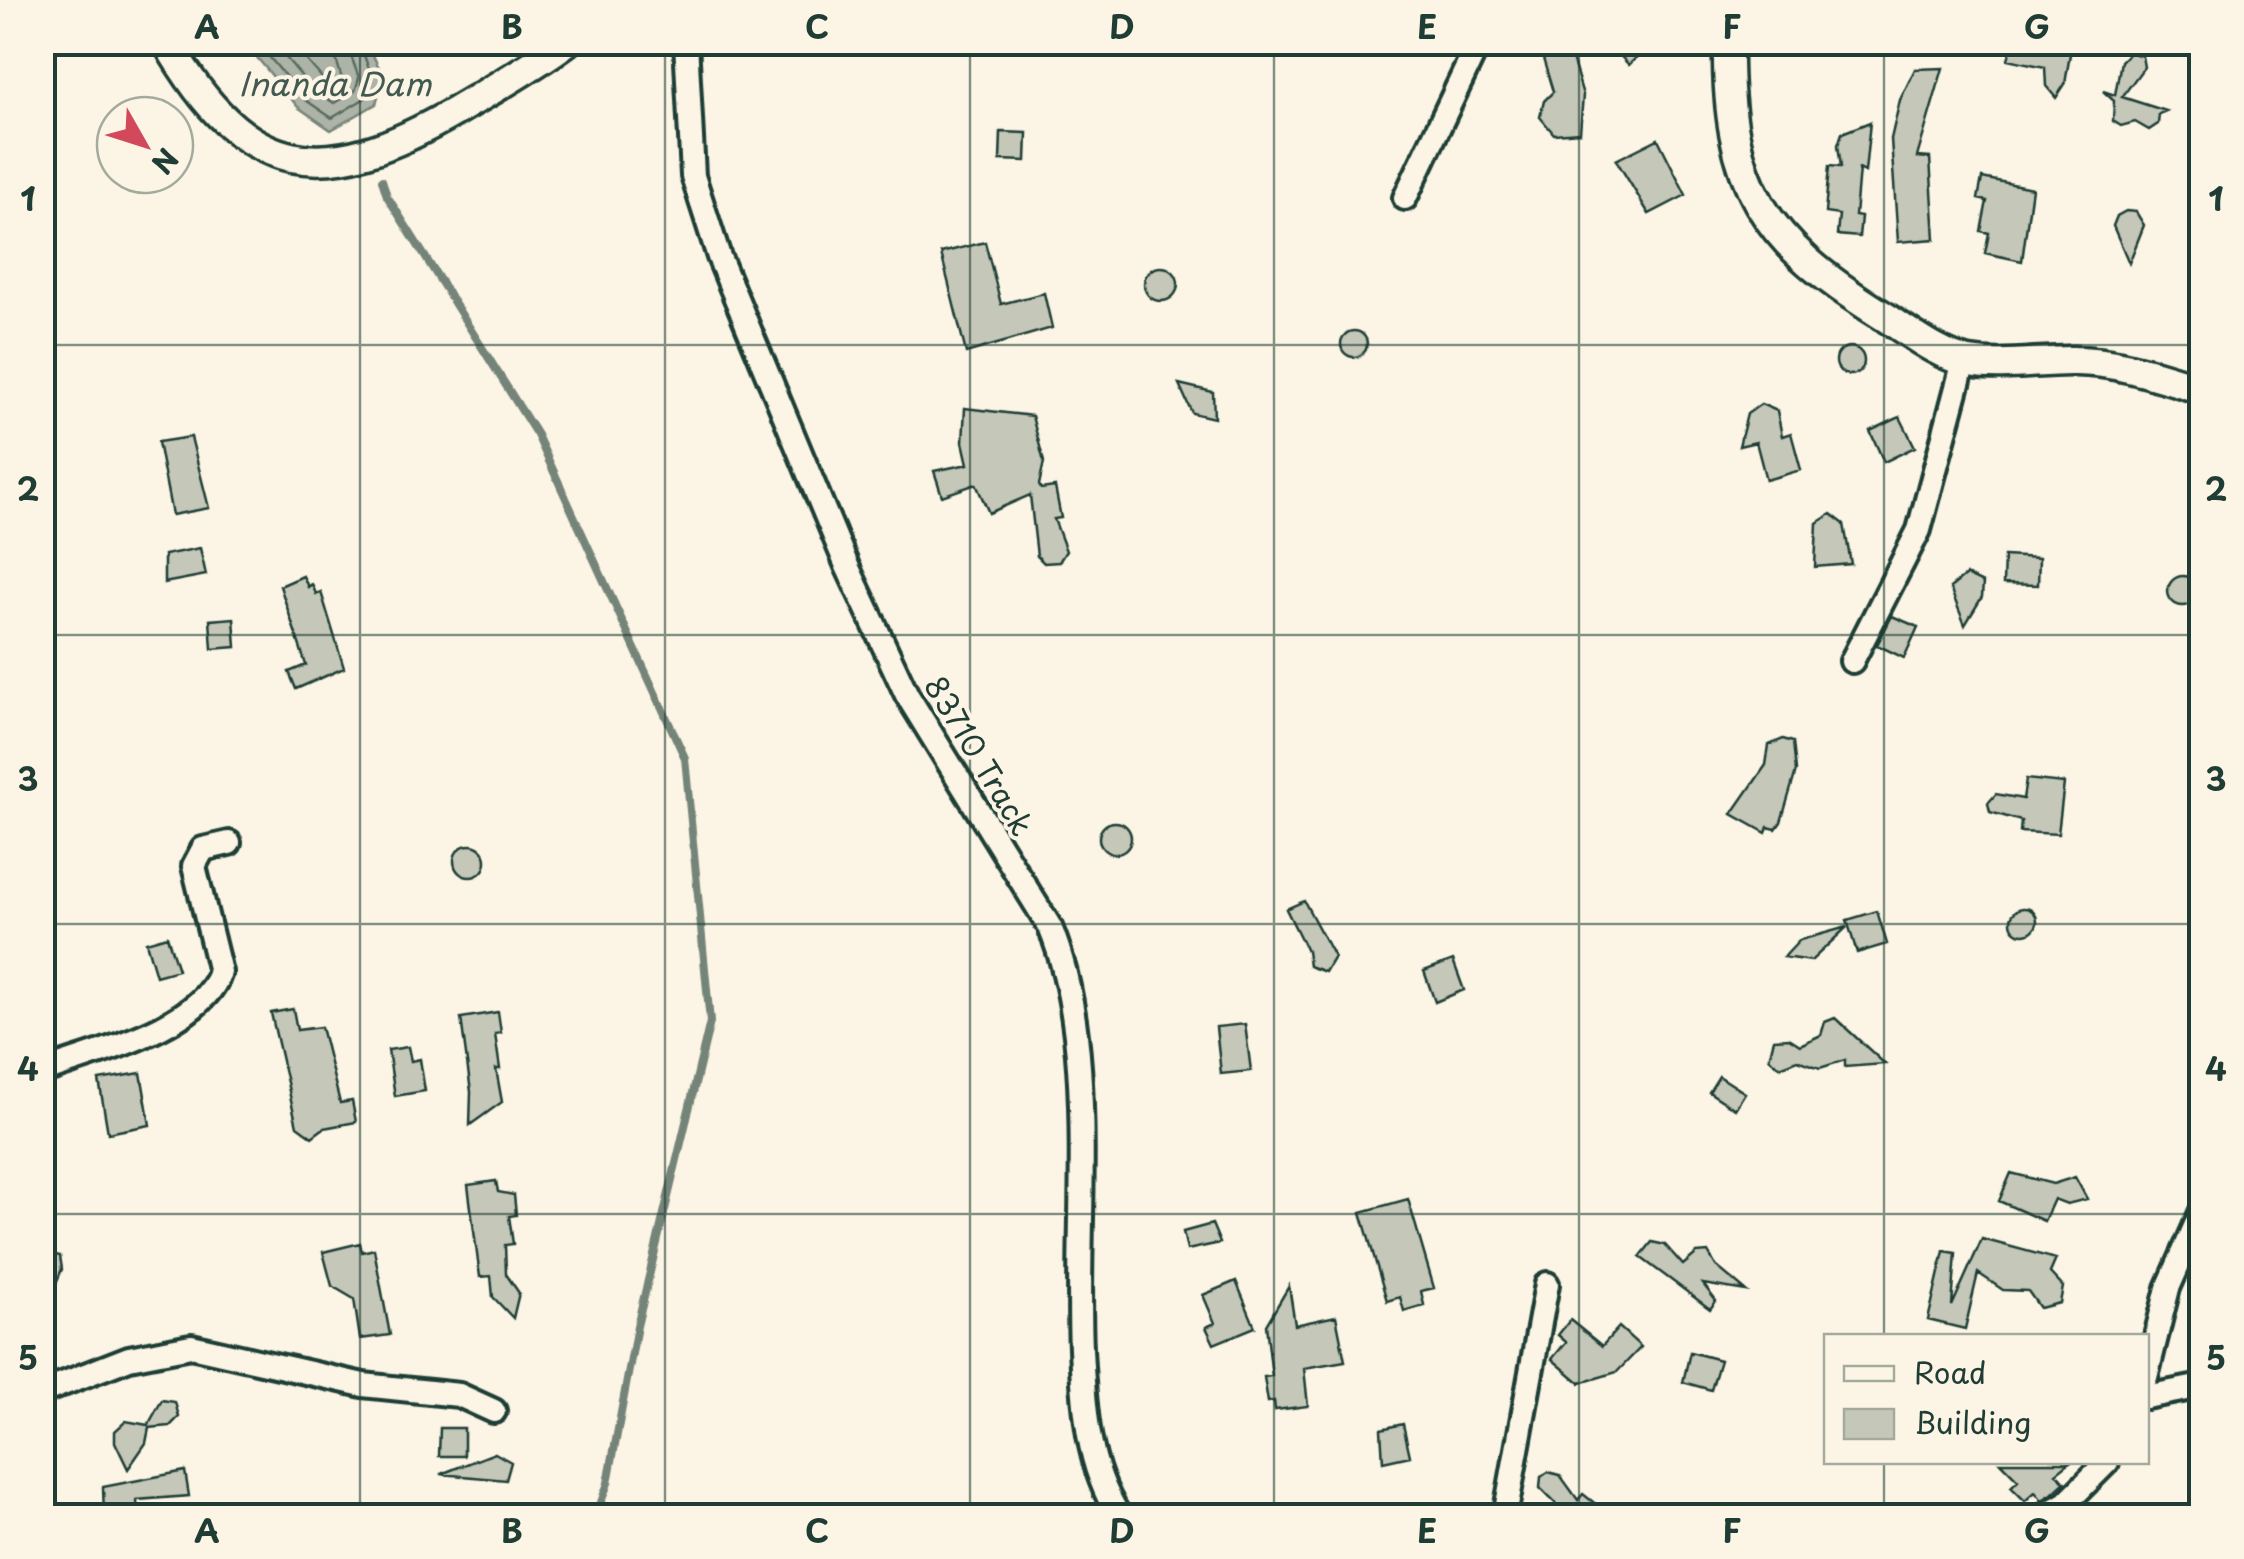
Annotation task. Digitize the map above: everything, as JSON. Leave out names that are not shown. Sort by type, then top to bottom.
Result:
[{"type":"street","points":[[167,42],[211,110],[240,136],[308,162],[342,161],[379,151],[431,125],[566,42]]},
{"type":"street","name":"83710 Track","points":[[686,42],[693,176],[719,257],[847,566],[907,696],[1050,927],[1066,965],[1077,1065],[1084,1399],[1093,1461],[1119,1516]]},
{"type":"street","points":[[1405,198],[1479,42]]},
{"type":"street","points":[[1728,42],[1736,152],[1757,206],[1813,268],[1914,334],[1964,361],[2105,362],[2202,388]]},
{"type":"street","points":[[1852,661],[1919,530],[1964,361]]},
{"type":"street","points":[[42,1072],[154,1031],[206,996],[220,972],[194,866],[203,849],[229,843]]},
{"type":"street","points":[[2149,1365],[2168,1288],[2202,1211]]},
{"type":"street","points":[[1505,1516],[1547,1284]]},
{"type":"street","points":[[42,1392],[129,1358],[191,1346],[363,1385],[459,1395],[494,1411]]},
{"type":"street","points":[[2149,1396],[2202,1386]]},
{"type":"street","points":[[2043,1516],[2065,1504],[2104,1464]]},
{"type":"water","name":"Inanda Dam","points":[[245,43],[367,43],[383,76],[376,104],[331,130],[298,107]]},
{"type":"building","points":[[1538,42],[1567,42],[1583,95],[1580,132],[1554,134],[1540,117],[1544,101],[1553,92]]},
{"type":"building","points":[[1607,42],[1652,42],[1629,65]]},
{"type":"building","points":[[2013,42],[2072,42],[2065,84],[2056,98],[2046,86],[2045,67],[2008,59]]},
{"type":"building","points":[[2130,52],[2142,56],[2144,67],[2122,97],[2166,111],[2159,114],[2158,124],[2149,130],[2135,122],[2121,126],[2113,121],[2114,101],[2103,91],[2115,95],[2121,61]]},
{"type":"building","points":[[1943,68],[1917,157],[1930,158],[1935,239],[1898,242],[1891,139],[1900,100],[1915,69]]},
{"type":"building","points":[[1870,122],[1865,172],[1859,169],[1855,216],[1861,217],[1859,237],[1837,235],[1839,215],[1825,213],[1829,166],[1841,167],[1838,145],[1842,133]]},
{"type":"building","points":[[1001,132],[1027,133],[1026,161],[1000,160]]},
{"type":"building","points":[[1658,139],[1686,195],[1649,214],[1616,160]]},
{"type":"building","points":[[1982,178],[2032,188],[2022,261],[1985,253],[1989,233],[1981,231],[1987,201],[1978,199]]},
{"type":"building","points":[[2126,211],[2136,212],[2144,225],[2129,263],[2113,226],[2117,216]]},
{"type":"building","points":[[985,242],[1001,304],[1044,293],[1052,328],[966,353],[941,253]]},
{"type":"building","points":[[1161,267],[1173,272],[1178,284],[1173,296],[1161,301],[1149,296],[1144,284],[1149,272]]},
{"type":"building","points":[[1354,331],[1363,335],[1367,344],[1363,353],[1354,357],[1345,353],[1341,344],[1345,335]]},
{"type":"building","points":[[1850,347],[1860,351],[1864,361],[1860,371],[1850,375],[1840,371],[1836,361],[1840,351]]},
{"type":"building","points":[[1179,384],[1213,392],[1214,418],[1192,413]]},
{"type":"building","points":[[1761,404],[1777,411],[1782,436],[1791,433],[1801,470],[1766,480],[1756,442],[1739,446],[1747,414]]},
{"type":"building","points":[[965,408],[1032,416],[1044,462],[1039,485],[1041,489],[1055,487],[1061,518],[1054,519],[1066,551],[1059,562],[1044,563],[1037,556],[1030,495],[989,513],[976,484],[942,496],[934,471],[968,464],[963,442]]},
{"type":"building","points":[[1900,417],[1915,447],[1884,462],[1870,431]]},
{"type":"building","points":[[191,437],[209,508],[172,515],[158,442]]},
{"type":"building","points":[[1831,514],[1844,524],[1851,564],[1815,567],[1817,523]]},
{"type":"building","points":[[200,548],[206,575],[164,583],[164,555]]},
{"type":"building","points":[[2004,556],[2039,558],[2038,585],[2003,584]]},
{"type":"building","points":[[1966,575],[1983,583],[1982,597],[1965,625],[1950,588]]},
{"type":"building","points":[[303,576],[308,587],[312,584],[316,594],[321,592],[344,668],[296,689],[289,672],[306,665],[280,586]]},
{"type":"building","points":[[2183,576],[2194,580],[2198,591],[2194,602],[2183,606],[2172,602],[2168,591],[2172,580]]},
{"type":"building","points":[[1892,616],[1918,627],[1904,658],[1877,645]]},
{"type":"building","points":[[234,618],[236,647],[212,649],[210,620]]},
{"type":"building","points":[[1783,739],[1793,742],[1796,771],[1781,822],[1776,829],[1768,827],[1766,833],[1732,814],[1766,765],[1769,745]]},
{"type":"building","points":[[2026,779],[2064,783],[2058,834],[2020,832],[2021,821],[1990,812],[1988,803],[1996,794],[2023,799]]},
{"type":"building","points":[[1115,822],[1126,827],[1131,838],[1126,849],[1115,854],[1104,849],[1099,838],[1104,827]]},
{"type":"building","points":[[470,845],[481,850],[486,861],[481,872],[470,877],[459,872],[454,861],[459,850]]},
{"type":"building","points":[[1304,901],[1334,957],[1325,972],[1309,966],[1307,951],[1286,909]]},
{"type":"building","points":[[2024,908],[2033,912],[2037,921],[2033,930],[2024,934],[2015,930],[2011,921],[2015,912]]},
{"type":"building","points":[[1877,911],[1887,944],[1857,953],[1847,920]]},
{"type":"building","points":[[1847,927],[1811,961],[1784,957],[1800,940]]},
{"type":"building","points":[[167,936],[178,970],[156,976],[146,942]]},
{"type":"building","points":[[1453,960],[1464,990],[1435,1002],[1424,971]]},
{"type":"building","points":[[293,1009],[297,1030],[321,1027],[340,1103],[352,1101],[356,1122],[324,1128],[312,1137],[297,1126],[271,1013]]},
{"type":"building","points":[[498,1012],[501,1033],[495,1034],[500,1069],[496,1069],[502,1102],[470,1125],[471,1092],[461,1018]]},
{"type":"building","points":[[1835,1018],[1885,1064],[1845,1067],[1845,1060],[1820,1068],[1798,1060],[1780,1067],[1769,1058],[1774,1039],[1789,1038],[1800,1045],[1821,1035],[1825,1022]]},
{"type":"building","points":[[1245,1024],[1251,1071],[1221,1074],[1216,1027]]},
{"type":"building","points":[[408,1047],[411,1061],[420,1059],[425,1091],[395,1096],[388,1050]]},
{"type":"building","points":[[141,1073],[150,1125],[108,1133],[99,1080]]},
{"type":"building","points":[[1719,1076],[1745,1093],[1735,1109],[1709,1092]]},
{"type":"building","points":[[2011,1173],[2053,1184],[2075,1177],[2087,1199],[2067,1204],[2054,1199],[2044,1221],[1999,1201]]},
{"type":"building","points":[[496,1181],[498,1192],[514,1195],[516,1215],[509,1216],[513,1244],[505,1245],[506,1274],[519,1293],[513,1318],[493,1297],[491,1276],[480,1277],[468,1185]]},
{"type":"building","points":[[1408,1199],[1434,1288],[1421,1291],[1424,1305],[1404,1311],[1400,1297],[1387,1301],[1361,1212]]},
{"type":"building","points":[[1212,1224],[1220,1243],[1187,1250],[1183,1232]]},
{"type":"building","points":[[1982,1239],[2056,1259],[2050,1273],[2063,1287],[2060,1303],[2040,1308],[2028,1291],[2003,1290],[1978,1273],[1965,1329],[1928,1320],[1944,1251],[1956,1253],[1952,1306]]},
{"type":"building","points":[[1652,1242],[1665,1245],[1683,1265],[1697,1253],[1708,1252],[1716,1266],[1746,1291],[1703,1284],[1716,1301],[1710,1309],[1640,1257]]},
{"type":"building","points":[[360,1243],[362,1252],[374,1249],[390,1335],[360,1339],[354,1299],[332,1286],[323,1252]]},
{"type":"building","points":[[42,1252],[60,1256],[62,1269],[42,1316]]},
{"type":"building","points":[[1236,1281],[1255,1327],[1214,1344],[1206,1327],[1215,1323],[1203,1295]]},
{"type":"building","points":[[1289,1286],[1295,1325],[1336,1316],[1345,1361],[1304,1368],[1308,1406],[1275,1410],[1274,1401],[1268,1402],[1264,1377],[1272,1376],[1266,1325]]},
{"type":"building","points":[[1570,1320],[1602,1346],[1619,1327],[1641,1347],[1617,1372],[1580,1383],[1552,1359],[1566,1342],[1558,1335]]},
{"type":"building","points":[[1690,1352],[1720,1360],[1711,1390],[1683,1382]]},
{"type":"building","points":[[162,1400],[175,1402],[179,1417],[170,1426],[149,1428],[146,1443],[128,1469],[115,1442],[115,1431],[126,1421],[148,1425]]},
{"type":"building","points":[[1403,1424],[1410,1456],[1383,1462],[1381,1429]]},
{"type":"building","points":[[440,1428],[464,1428],[464,1456],[439,1456]]},
{"type":"building","points":[[495,1453],[511,1462],[506,1480],[441,1474]]},
{"type":"building","points":[[2002,1464],[2067,1464],[2056,1473],[2065,1482],[2042,1500],[2035,1492],[2025,1501],[2011,1487],[2018,1480]]},
{"type":"building","points":[[185,1471],[189,1496],[137,1500],[138,1516],[104,1516],[103,1487]]},
{"type":"building","points":[[1548,1472],[1560,1475],[1578,1500],[1583,1494],[1611,1516],[1543,1516],[1557,1505],[1540,1488],[1541,1477]]},
{"type":"waterway","points":[[382,180],[387,196],[537,435],[685,758],[710,1022],[637,1326],[608,1483],[596,1516]]}]
